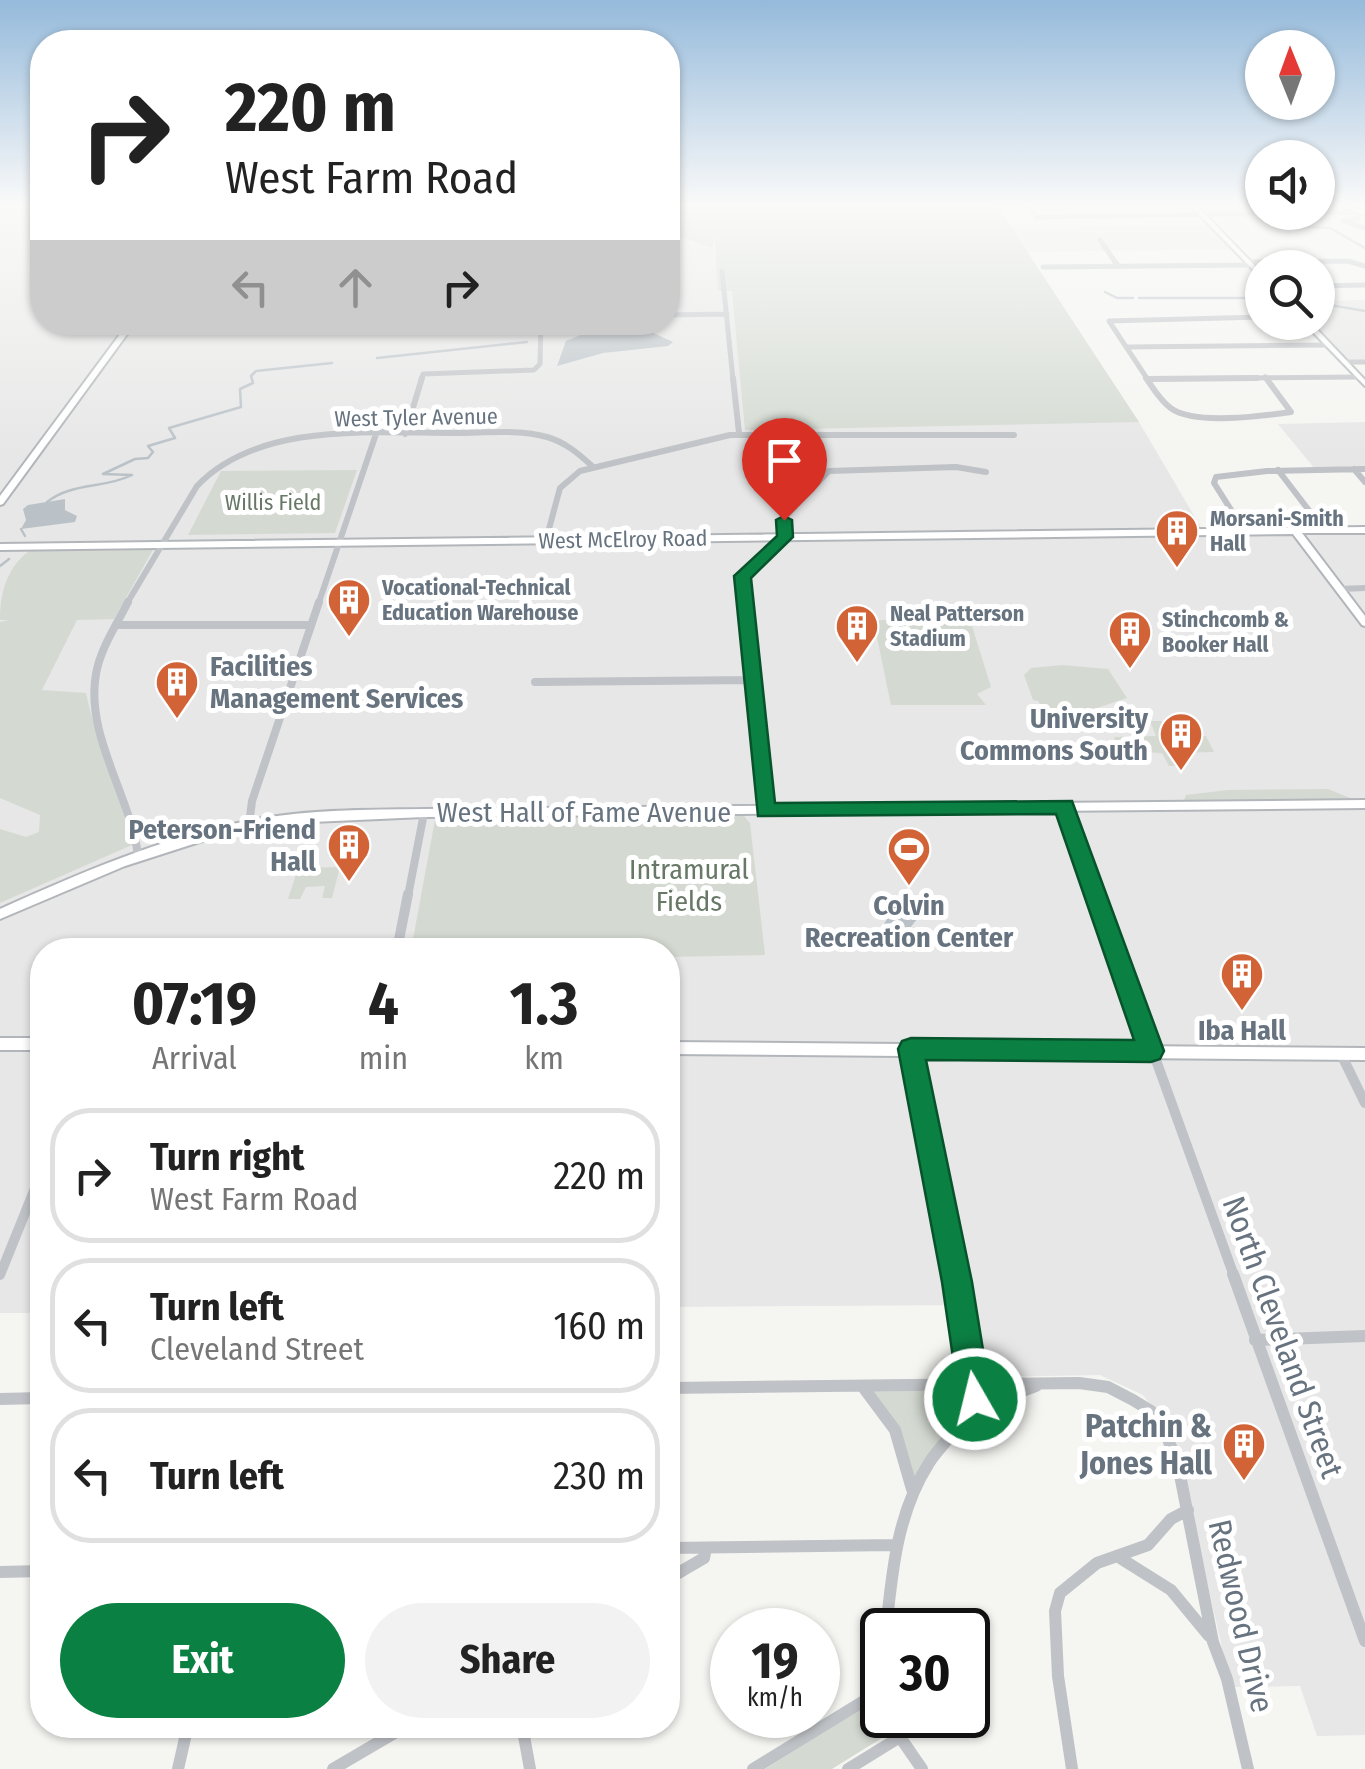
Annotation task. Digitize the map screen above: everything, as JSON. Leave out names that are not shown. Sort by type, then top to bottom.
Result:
[{"type":"street","points":[[724,290],[738,434]]},
{"type":"street","points":[[680,315],[727,314]]},
{"type":"street","points":[[1245,317],[1110,320],[1166,405],[1187,414],[1269,414],[1291,410],[1265,378]]},
{"type":"street","points":[[0,502],[123,335]]},
{"type":"street","points":[[405,434],[423,374],[534,370],[540,364],[541,335]]},
{"type":"street","points":[[1324,340],[1362,380]]},
{"type":"street","points":[[1126,347],[1329,345]]},
{"type":"street","points":[[1344,362],[1365,362]]},
{"type":"street","points":[[1149,379],[1362,380]]},
{"type":"street","points":[[248,825],[252,801],[376,434]]},
{"type":"street","name":"West Tyler Avenue","points":[[235,461],[294,440],[376,434],[538,434],[570,446],[592,466]]},
{"type":"street","points":[[546,540],[560,488],[592,466],[738,434],[1014,435]]},
{"type":"street","points":[[138,855],[125,794],[96,720],[96,670],[161,545],[203,478],[235,461]]},
{"type":"street","points":[[765,810],[743,576],[785,537],[784,518],[821,476],[838,468],[956,467],[986,472]]},
{"type":"street","points":[[1354,469],[1365,482]]},
{"type":"street","points":[[1245,532],[1214,483],[1222,475],[1365,469]]},
{"type":"street","points":[[1278,470],[1324,530]]},
{"type":"street","name":"West McElroy Road","points":[[0,546],[1365,530]]},
{"type":"street","points":[[1296,531],[1365,623]]},
{"type":"street","points":[[1340,589],[1365,588]]},
{"type":"street","points":[[118,624],[311,625]]},
{"type":"street","points":[[535,682],[754,680]]},
{"type":"street","name":"West Hall of Fame Avenue","points":[[0,914],[138,855],[248,825],[424,813],[1365,804]]},
{"type":"street","points":[[1064,807],[1151,1051]]},
{"type":"street","points":[[399,938],[424,813]]},
{"type":"street","points":[[0,1044],[30,1044]]},
{"type":"street","points":[[680,1048],[1365,1054]]},
{"type":"street","points":[[911,1049],[973,1384],[971,1412]]},
{"type":"street","name":"North Cleveland Street","points":[[1151,1051],[1365,1642]]},
{"type":"street","points":[[1342,1054],[1365,1102]]},
{"type":"street","points":[[0,1275],[30,1200]]},
{"type":"street","points":[[1256,1340],[1365,1336]]},
{"type":"street","points":[[680,1388],[973,1384]]},
{"type":"street","name":"Redwood Drive","points":[[973,1384],[1108,1387],[1152,1411],[1164,1429],[1180,1475],[1213,1642],[1227,1679],[1248,1769]]},
{"type":"street","points":[[888,1608],[894,1545],[912,1489],[971,1412],[1043,1384]]},
{"type":"street","points":[[862,1387],[895,1430],[912,1489]]},
{"type":"street","points":[[0,1399],[30,1398]]},
{"type":"street","points":[[1072,1769],[1058,1676],[1055,1610],[1060,1593],[1098,1563],[1148,1545],[1171,1519],[1188,1510]]},
{"type":"street","points":[[680,1548],[894,1545]]},
{"type":"street","points":[[680,1572],[704,1558],[706,1548]]},
{"type":"street","points":[[1120,1558],[1148,1570],[1178,1592],[1213,1642]]},
{"type":"street","points":[[0,1572],[30,1571]]},
{"type":"street","points":[[753,1769],[860,1705]]},
{"type":"street","points":[[178,1769],[185,1738]]},
{"type":"street","points":[[333,1769],[385,1738]]},
{"type":"street","points":[[520,1738],[530,1769]]},
{"type":"street","points":[[848,1769],[898,1738]]},
{"type":"street","points":[[901,1738],[922,1769]]},
{"type":"shaded area","points":[[0,290],[30,290],[30,335],[680,335],[680,290],[1049,290],[1139,422],[1203,531],[1365,530],[1365,1735],[1317,1736],[1300,1686],[1231,1687],[1174,1436],[1143,1395],[1100,1375],[987,1377],[979,1369],[967,1305],[680,1307],[680,938],[30,938],[30,1313],[0,1313]]},
{"type":"shaded area","points":[[1365,300],[1365,362],[1344,362],[1323,340],[1335,340],[1335,301]]},
{"type":"shaded area","points":[[580,335],[658,335],[673,342],[668,346],[603,353],[557,366],[566,341]]},
{"type":"shaded area","points":[[1365,422],[1365,468],[1315,469],[1278,424]]},
{"type":"shaded area","points":[[65,499],[65,510],[77,516],[75,522],[21,529],[26,520],[23,509],[28,505]]},
{"type":"shaded area","points":[[918,901],[920,909],[899,910],[911,911],[917,919],[904,936],[877,935],[889,916],[887,902]]},
{"type":"green space","points":[[1052,290],[1139,422],[745,430],[732,291],[718,291]]},
{"type":"green space","name":"Willis Field","points":[[357,470],[335,533],[188,535],[221,471]]},
{"type":"green space","points":[[154,548],[114,619],[77,620],[42,690],[86,693],[132,845],[0,903],[0,829],[26,837],[39,832],[40,815],[0,798],[0,622],[9,620],[0,620],[7,580],[16,563],[32,549]]},
{"type":"green space","points":[[952,620],[972,626],[991,687],[977,694],[986,705],[891,705],[874,623]]},
{"type":"green space","points":[[1062,665],[1108,669],[1127,698],[1079,714],[1047,715],[1033,700],[1024,675],[1031,668]]},
{"type":"green space","points":[[1150,721],[1162,721],[1169,736],[1206,736],[1214,752],[1177,753],[1182,766],[1169,766],[1162,753],[1098,750],[1095,742],[1115,741],[1114,737],[1156,736]]},
{"type":"green space","points":[[1328,789],[1365,804],[1182,806],[1186,795],[1228,790]]},
{"type":"green space","name":"Intramural Fields","points":[[744,816],[750,823],[765,955],[680,957],[680,938],[413,938],[435,820]]},
{"type":"green space","points":[[340,867],[332,898],[322,898],[325,886],[306,887],[300,899],[288,899],[298,868]]},
{"type":"green space","points":[[973,1384],[975,1399],[912,1489],[905,1454],[863,1387]]},
{"type":"green space","points":[[860,1709],[860,1738],[882,1738],[832,1769],[765,1769],[814,1738],[840,1738],[840,1722]]},
{"type":"waterway","points":[[1105,292],[1117,298],[1133,298]]},
{"type":"waterway","points":[[1139,298],[1245,298]]},
{"type":"waterway","points":[[1335,306],[1365,311]]},
{"type":"waterway","points":[[377,358],[527,342]]},
{"type":"waterway","points":[[47,502],[67,491],[132,475],[103,474],[135,459],[148,458],[153,452],[148,446],[175,438],[169,428],[241,407],[240,389],[253,383],[251,376],[256,371],[332,363]]},
{"type":"waterway","points":[[21,529],[25,536]]},
{"type":"waterway","points":[[0,566],[9,559]]},
{"type":"place","name":"Morsani-Smith Hall","points":[[1177,569]]},
{"type":"place","name":"Vocational-Technical Education Warehouse","points":[[349,638]]},
{"type":"place","name":"Neal Patterson Stadium","points":[[857,664]]},
{"type":"place","name":"Stinchcomb & Booker Hall","points":[[1130,670]]},
{"type":"place","name":"Facilities Management Services","points":[[177,720]]},
{"type":"place","name":"University Commons South","points":[[1181,772]]},
{"type":"place","name":"Peterson-Friend Hall","points":[[349,883]]},
{"type":"place","name":"Colvin Recreation Center","points":[[909,887]]},
{"type":"place","name":"Iba Hall","points":[[1242,1012]]},
{"type":"place","name":"Patchin & Jones Hall","points":[[1244,1482]]},
{"type":"route","points":[[784,520],[785,537],[743,576],[765,810],[1064,807],[1151,1051],[911,1049],[957,1282],[975,1399]]}]
